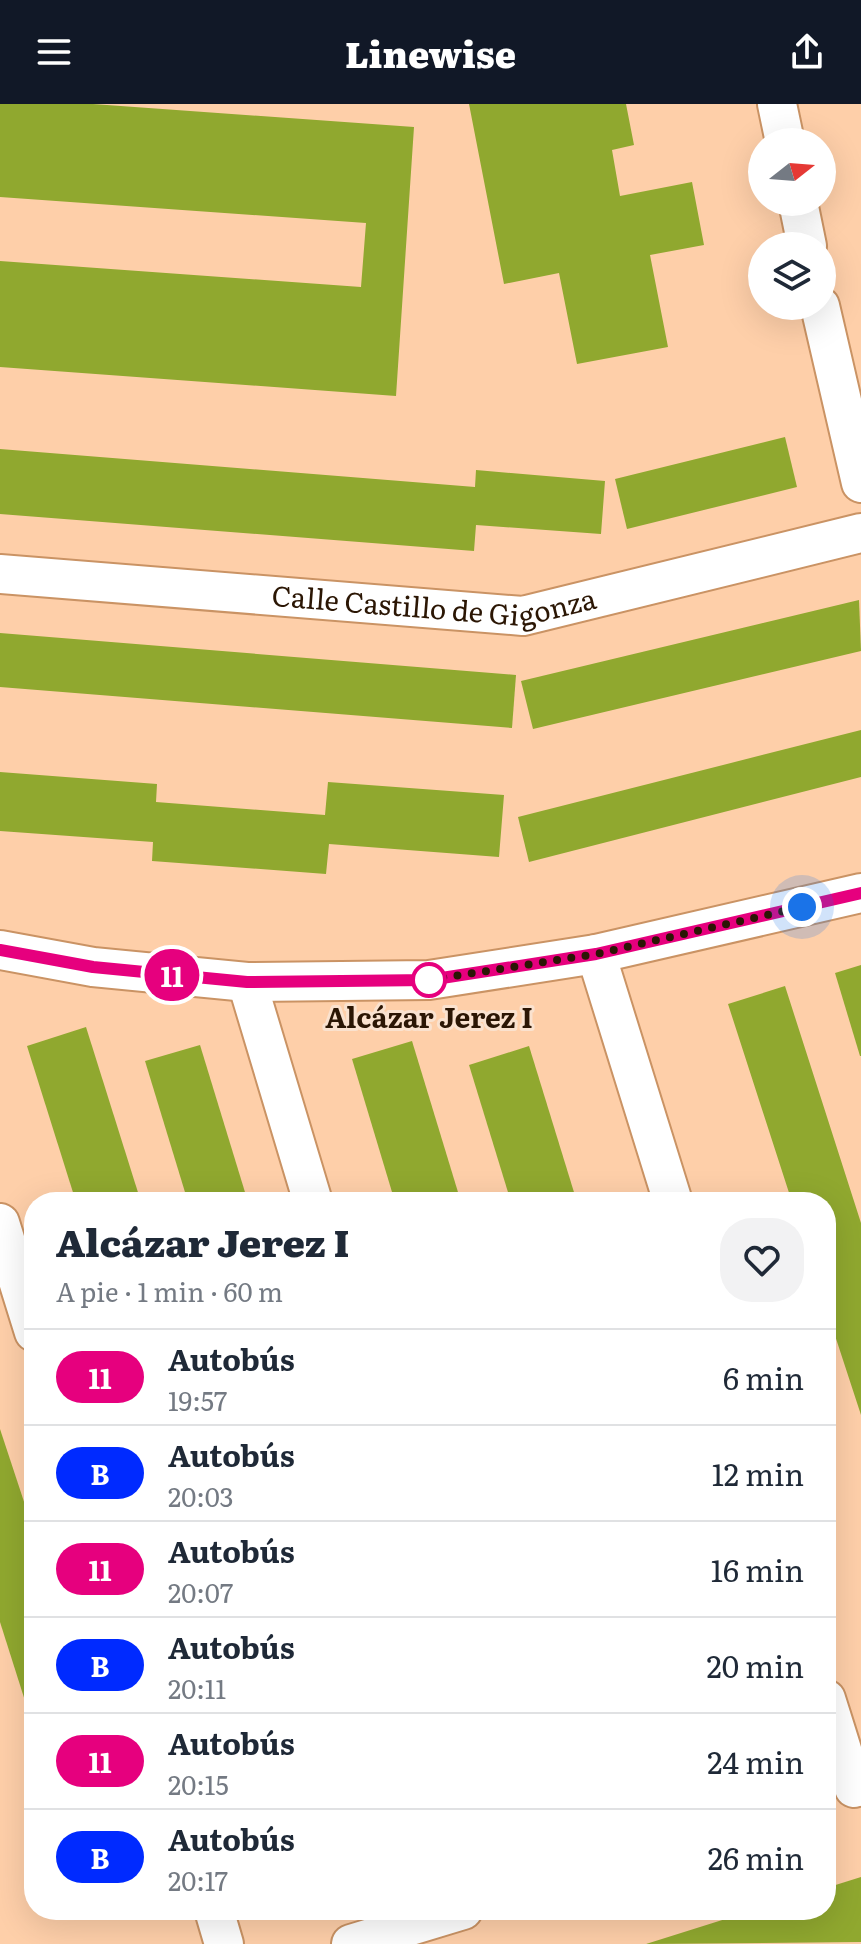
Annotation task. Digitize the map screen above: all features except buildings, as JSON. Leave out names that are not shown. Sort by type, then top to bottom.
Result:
[{"type":"street","points":[[777,104],[782,128]]},
{"type":"street","points":[[824,320],[854,433],[861,483]]},
{"type":"street","name":"Calle Castillo de Gigonza","points":[[0,574],[523,616],[861,533]]},
{"type":"street","points":[[0,950],[93,967],[247,982],[429,980],[596,954],[861,893]]},
{"type":"street","points":[[596,954],[670,1192]]},
{"type":"street","points":[[247,982],[310,1192]]},
{"type":"street","points":[[0,1223],[24,1300]]},
{"type":"street","points":[[836,1742],[847,1790]]},
{"type":"street","points":[[217,1920],[224,1944]]},
{"type":"street","points":[[351,1944],[430,1920]]},
{"type":"bus line","name":"11","points":[[0,950],[93,967],[247,982],[429,980],[596,954],[861,893]]},
{"type":"place","name":"Alcázar Jerez I","points":[[429,980]]},
{"type":"route","points":[[429,980],[596,954],[802,907]]}]
